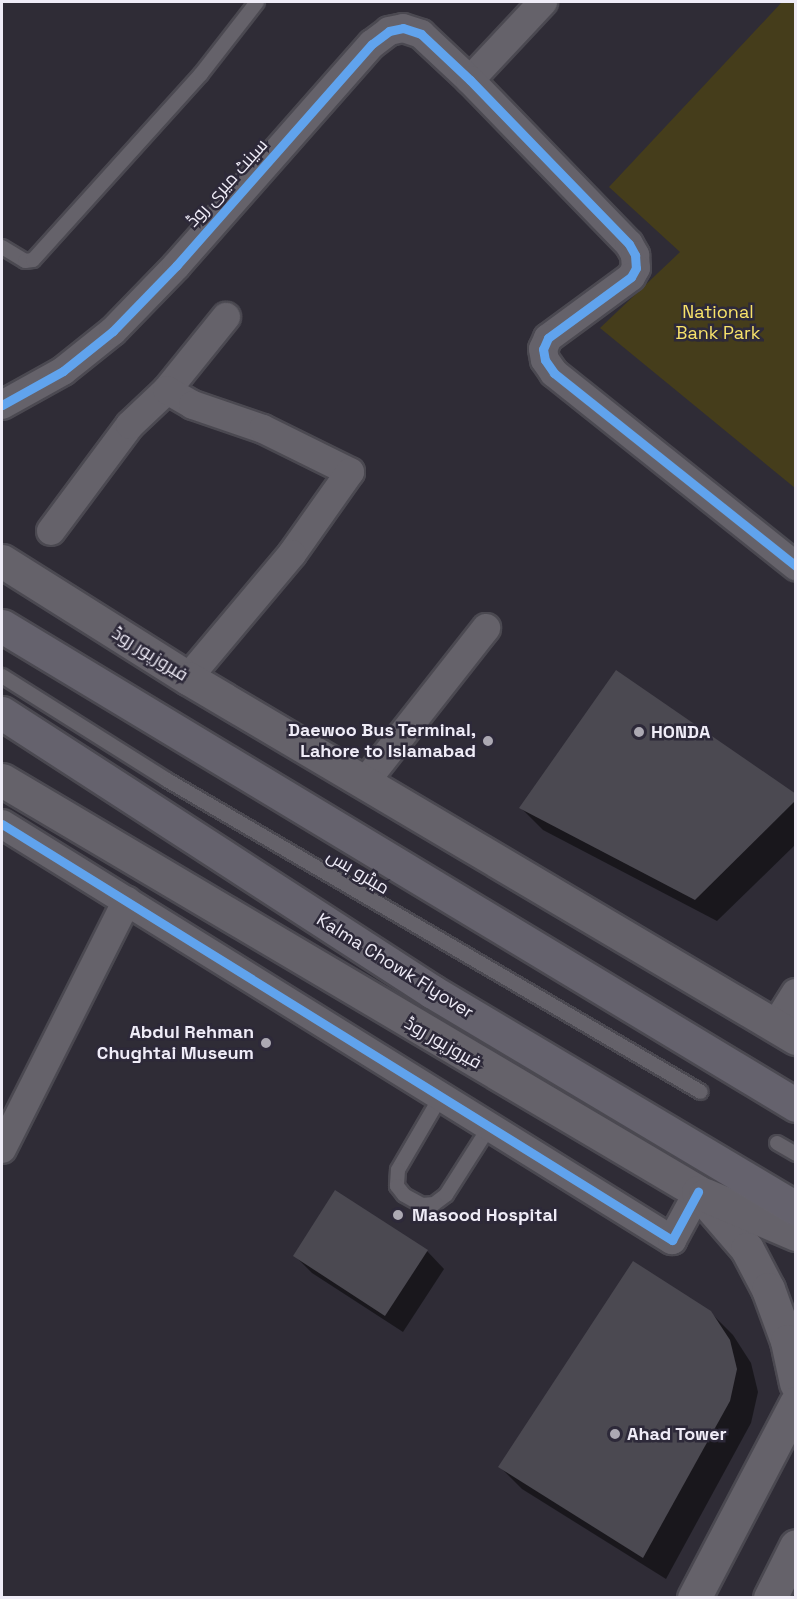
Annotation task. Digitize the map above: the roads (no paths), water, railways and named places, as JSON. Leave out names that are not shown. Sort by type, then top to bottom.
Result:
[{"type":"main road","name":"فیروزپور روڈ","points":[[2,561],[188,678],[785,1032]]},
{"type":"main road","points":[[2,626],[795,1105]]},
{"type":"main road","name":"Kalma Chowk Flyover","points":[[2,713],[433,992],[795,1208]]},
{"type":"main road","name":"فیروزپور روڈ","points":[[2,780],[698,1192],[747,1249],[768,1289],[787,1341],[795,1383]]},
{"type":"main road","points":[[698,1192],[795,1234]]},
{"type":"main road","points":[[694,1598],[795,1403]]},
{"type":"main road","points":[[770,1598],[795,1546]]},
{"type":"street","points":[[543,2],[470,80],[629,244],[635,255],[636,268],[631,277],[548,338],[543,349],[545,360],[554,373],[795,566]]},
{"type":"street","name":"سینٹ میری روڈ","points":[[2,405],[63,371],[113,331],[176,266],[372,44],[389,31],[403,28],[421,34],[470,80]]},
{"type":"street","points":[[51,531],[130,424],[167,390],[226,316]]},
{"type":"street","points":[[167,390],[193,405],[263,429],[350,472],[292,554],[188,678]]},
{"type":"street","points":[[364,782],[486,628]]},
{"type":"street","points":[[2,824],[672,1240],[698,1192]]},
{"type":"street","points":[[2,1149],[127,901]]},
{"type":"street","points":[[785,1032],[795,993]]},
{"type":"lane","points":[[2,247],[25,261],[33,260],[201,75],[257,2]]},
{"type":"lane","name":"میٹرو بس","points":[[2,676],[166,780],[701,1092]]},
{"type":"lane","points":[[441,1096],[398,1170],[397,1186],[404,1195],[422,1205],[434,1204],[456,1182],[490,1126]]},
{"type":"lane","points":[[777,1143],[795,1154]]},
{"type":"place","name":"HONDA","points":[[639,732]]},
{"type":"place","name":"Daewoo Bus Terminal, Lahore to Islamabad","points":[[488,741]]},
{"type":"place","name":"Abdul Rehman Chughtai Museum","points":[[266,1043]]},
{"type":"place","name":"Masood Hospital","points":[[398,1215]]},
{"type":"place","name":"Ahad Tower","points":[[615,1434]]},
{"type":"park label","name":"National Bank Park","points":[[718,323]]}]
